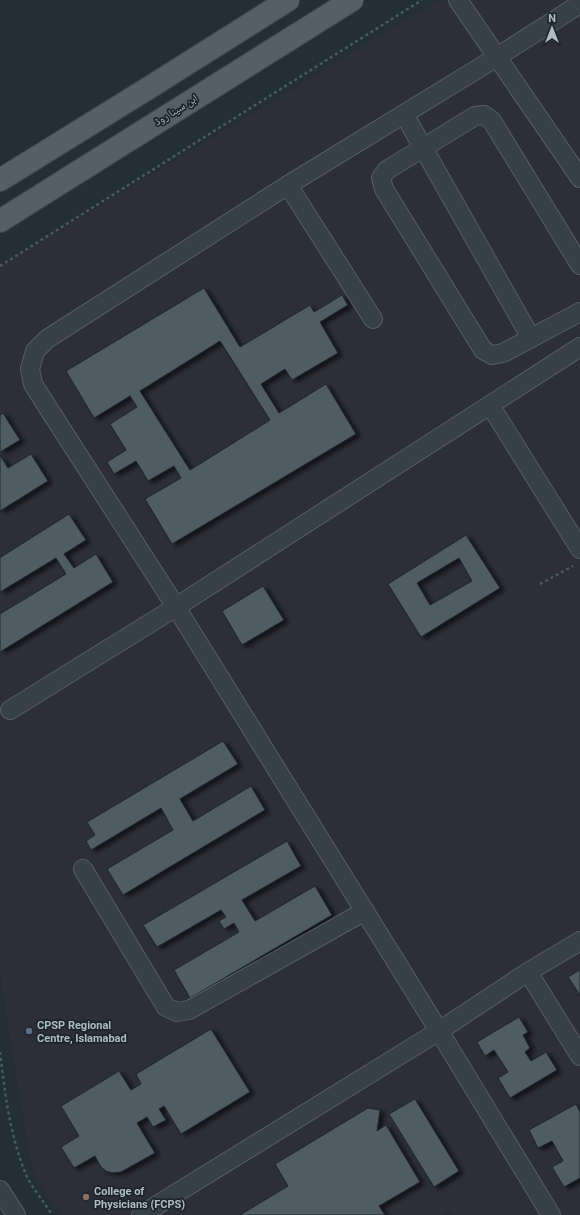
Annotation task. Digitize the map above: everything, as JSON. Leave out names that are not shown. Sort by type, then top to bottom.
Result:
[{"type":"main road","points":[[0,180],[288,0]]},
{"type":"main road","name":"ابن سینا روڈ","points":[[0,221],[352,0]]},
{"type":"street","points":[[458,0],[578,173]]},
{"type":"street","points":[[551,1215],[365,911],[176,607],[33,384],[30,370],[35,351],[47,339],[288,185],[497,57],[577,12]]},
{"type":"street","points":[[404,114],[531,338]]},
{"type":"street","points":[[580,265],[492,121],[484,115],[475,116],[387,170],[382,178],[384,189],[483,350],[492,355],[503,353],[580,312]]},
{"type":"street","points":[[288,185],[373,319]]},
{"type":"street","points":[[10,710],[176,607],[580,347]]},
{"type":"street","points":[[490,405],[580,549]]},
{"type":"street","points":[[82,869],[166,1007],[176,1012],[189,1010],[365,911]]},
{"type":"street","points":[[141,1215],[439,1031],[528,972],[580,940]]},
{"type":"street","points":[[528,972],[580,1056]]},
{"type":"street","points":[[0,1190],[16,1215]]},
{"type":"path","points":[[0,266],[422,0]]},
{"type":"path","points":[[540,584],[573,566]]},
{"type":"path","points":[[0,1052],[6,1098],[14,1141],[28,1178],[52,1215]]},
{"type":"shaded area","points":[[439,0],[580,0],[580,1215],[452,1215],[449,1211],[442,1215],[61,1215],[33,1174],[0,975],[0,266]]},
{"type":"building","points":[[204,288],[240,347],[310,305],[314,312],[342,295],[348,305],[320,322],[338,353],[292,380],[285,369],[261,384],[279,413],[326,384],[356,434],[172,544],[145,499],[181,478],[174,466],[148,481],[136,461],[114,474],[107,462],[126,450],[110,424],[137,407],[130,396],[94,418],[66,371]],"holes":[[[220,341],[270,420],[190,470],[140,391]]]},
{"type":"building","points":[[3,413],[20,440],[0,452],[0,415]]},
{"type":"building","points":[[31,454],[48,481],[0,511],[0,455],[8,468]]},
{"type":"building","points":[[69,514],[86,540],[64,554],[74,568],[96,554],[113,582],[0,652],[0,614],[66,574],[56,558],[0,592],[0,556],[1,557]]},
{"type":"building","points":[[466,535],[500,588],[421,637],[388,584]],"holes":[[[459,558],[472,581],[430,605],[417,583]]]},
{"type":"building","points":[[263,586],[284,620],[242,645],[222,611]]},
{"type":"building","points":[[223,741],[238,764],[180,799],[193,821],[251,786],[265,810],[123,895],[107,869],[173,830],[161,808],[91,850],[86,841],[95,835],[87,822]]},
{"type":"building","points":[[287,841],[301,866],[242,900],[255,921],[315,886],[332,915],[190,998],[174,970],[239,932],[234,923],[224,929],[219,921],[226,917],[221,910],[157,947],[143,925]]},
{"type":"building","points":[[580,970],[580,995],[568,977]]},
{"type":"building","points":[[519,1017],[528,1032],[523,1035],[530,1048],[525,1052],[531,1061],[546,1052],[557,1070],[510,1098],[498,1078],[508,1072],[494,1050],[485,1056],[477,1042]]},
{"type":"building","points":[[211,1029],[250,1092],[181,1134],[164,1106],[159,1109],[166,1120],[153,1127],[147,1117],[137,1123],[155,1153],[121,1172],[112,1173],[106,1171],[101,1167],[95,1156],[74,1168],[61,1147],[79,1136],[61,1106],[119,1071],[131,1090],[141,1084],[136,1074]]},
{"type":"building","points":[[415,1099],[459,1171],[434,1187],[389,1114]]},
{"type":"building","points":[[576,1104],[580,1112],[580,1178],[564,1187],[552,1167],[563,1161],[552,1141],[538,1148],[529,1130]]},
{"type":"building","points":[[368,1108],[380,1110],[377,1131],[386,1125],[420,1182],[379,1206],[385,1215],[240,1215],[288,1186],[275,1164]]},
{"type":"place","name":"CPSP Regional Centre, Islamabad","points":[[29,1031]]},
{"type":"place","name":"College of Physicians (FCPS)","points":[[86,1197]]}]
